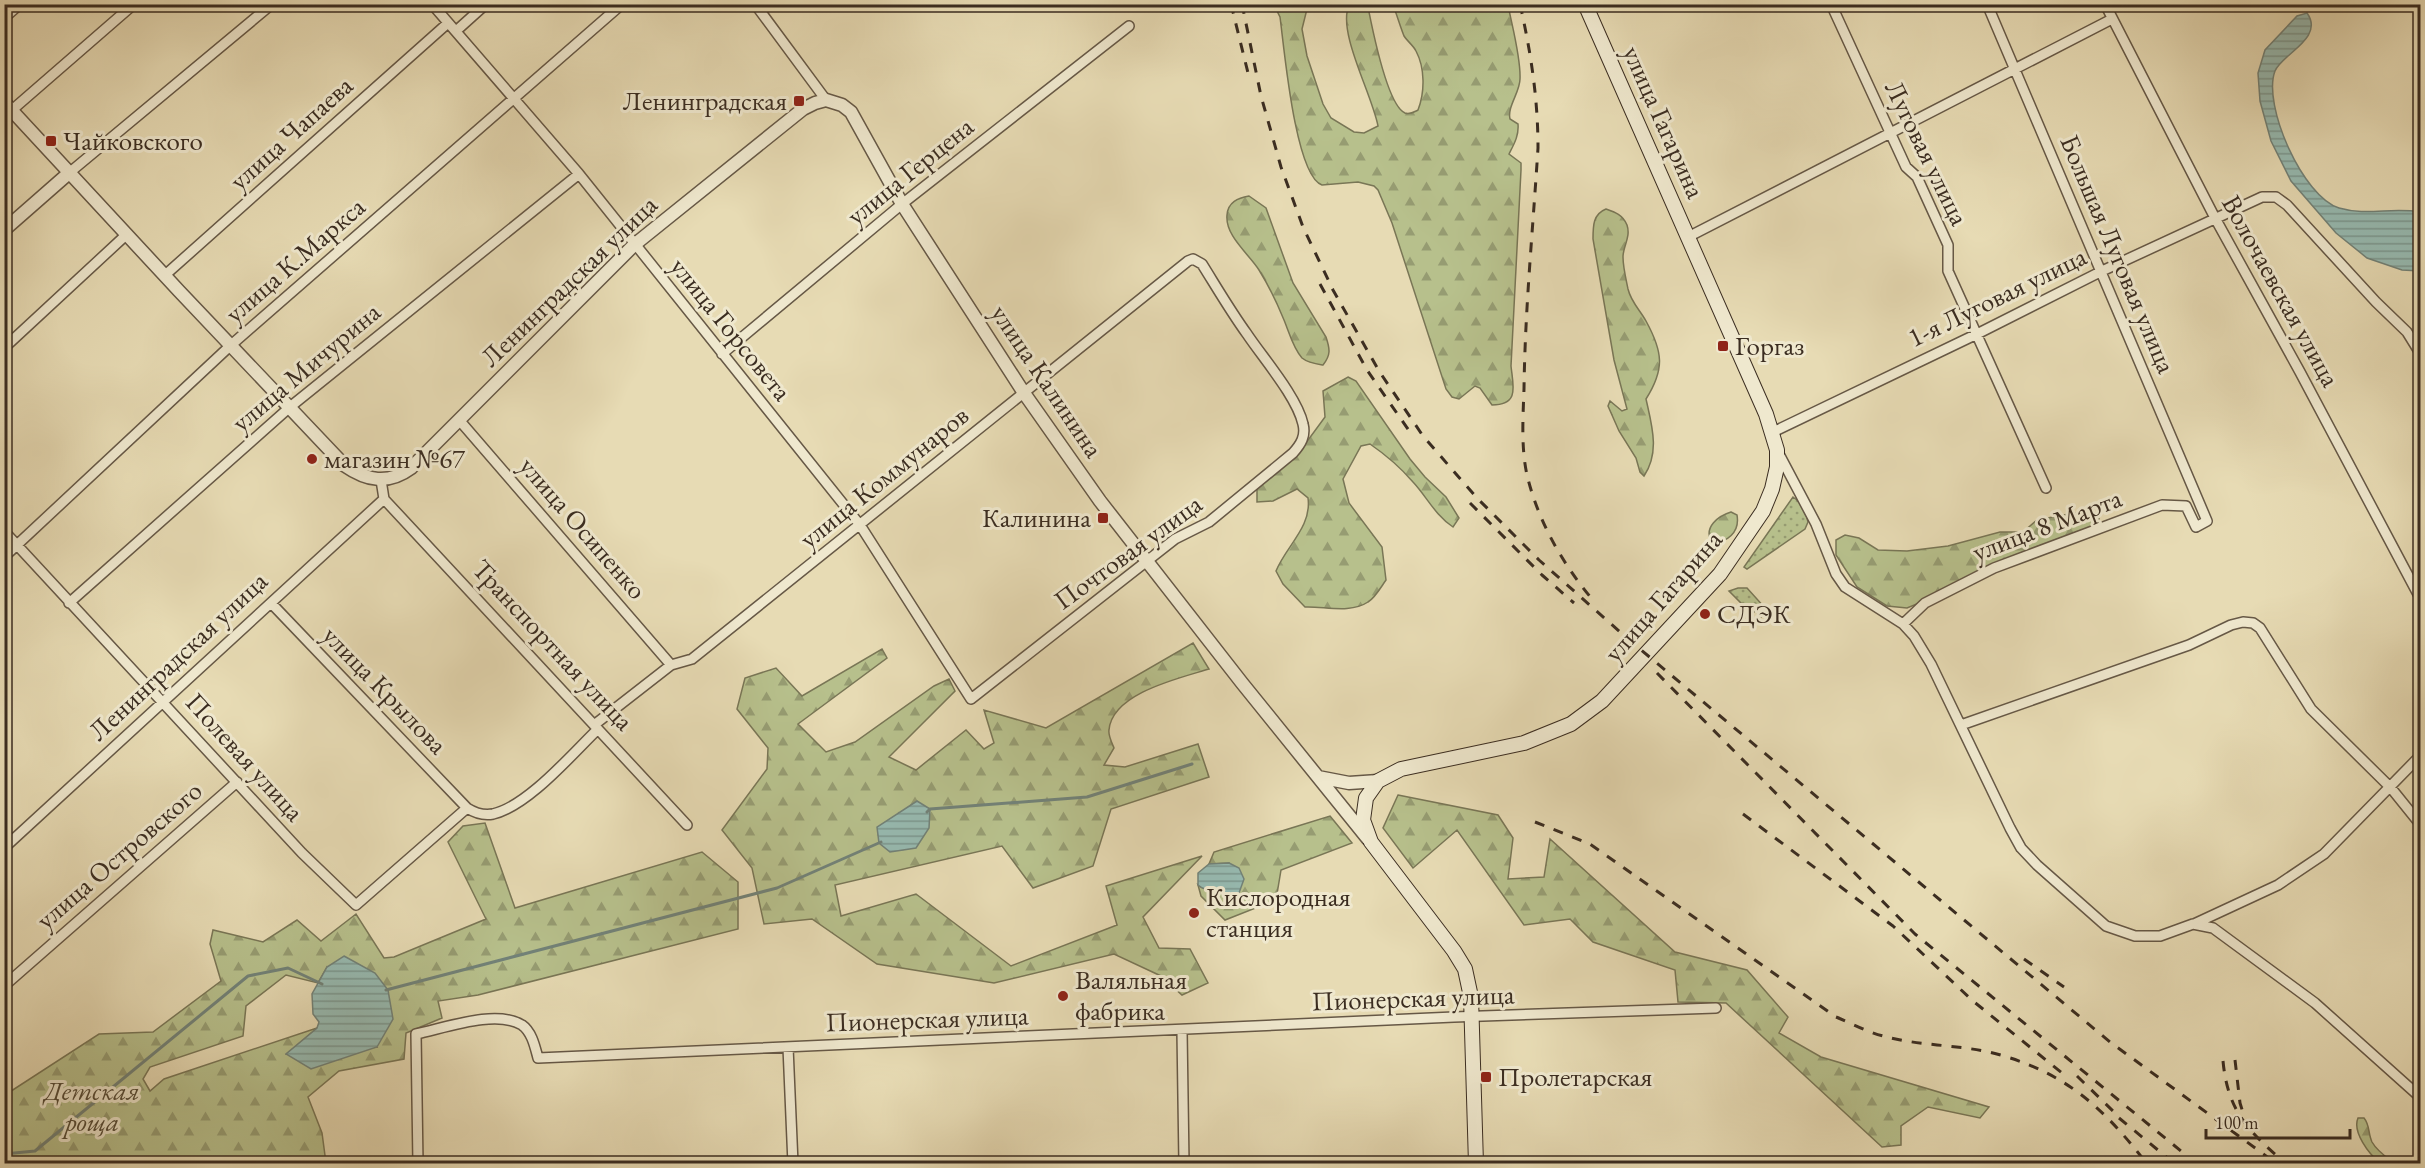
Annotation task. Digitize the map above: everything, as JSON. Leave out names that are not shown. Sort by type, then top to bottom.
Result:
[{"type":"main road","name":"улица Гагарина","points":[[1378,781],[1401,769],[1497,750],[1533,740],[1571,724],[1602,701],[1720,574],[1763,511],[1772,489],[1777,467],[1777,450],[1773,432],[1585,4]]},
{"type":"main road","points":[[1378,781],[1366,798],[1363,809],[1365,830],[1371,842],[1454,951],[1465,969],[1469,983],[1473,1017],[1476,1164]]},
{"type":"street","points":[[4,18],[20,4]]},
{"type":"street","points":[[134,4],[7,110],[344,465],[357,474],[381,480],[384,499]]},
{"type":"street","points":[[4,230],[69,173],[273,4]]},
{"type":"street","name":"улица Горсовета","points":[[432,4],[579,174],[860,525],[971,699]]},
{"type":"street","points":[[456,31],[486,4]]},
{"type":"street","name":"улица К.Маркса","points":[[4,557],[230,346],[622,4]]},
{"type":"street","name":"улица Калинина","points":[[755,4],[826,100],[842,105],[851,112],[902,204],[1024,393],[1100,501],[1146,562],[1371,842]]},
{"type":"street","name":"Луговая улица","points":[[1831,4],[1906,167],[1917,177],[1948,245],[1948,272],[2046,488]]},
{"type":"street","name":"Большая Луговая улица","points":[[1987,4],[2207,521]]},
{"type":"street","name":"Волочаевская улица","points":[[2105,4],[2215,218],[2306,382],[2421,598]]},
{"type":"street","points":[[1688,237],[2112,20]]},
{"type":"street","name":"улица Чапаева","points":[[164,276],[448,23]]},
{"type":"street","name":"улица Герцена","points":[[722,354],[902,204],[1129,26]]},
{"type":"street","name":"Ленинградская улица","points":[[381,480],[401,475],[411,468],[634,245],[803,109],[826,100]]},
{"type":"street","name":"улица Мичурина","points":[[69,603],[290,407],[579,174]]},
{"type":"street","name":"1-я Луговая улица","points":[[1773,432],[2102,271],[2262,197],[2276,197],[2287,205],[2376,302],[2407,332],[2421,353]]},
{"type":"street","points":[[4,348],[126,235]]},
{"type":"street","name":"улица Коммунаров","points":[[467,808],[478,814],[493,814],[520,803],[596,727],[671,665],[692,659],[1188,261],[1198,261],[1296,404],[1304,435]]},
{"type":"street","name":"улица Осипенко","points":[[460,421],[671,665]]},
{"type":"street","name":"Почтовая улица","points":[[971,699],[1175,538],[1209,522],[1293,453],[1301,444],[1304,435]]},
{"type":"street","points":[[1777,450],[1816,524],[1836,574],[1845,586],[1903,624],[1914,636],[1931,664],[2021,848],[2106,926],[2134,936],[2160,936],[2193,924],[2278,885],[2324,854],[2421,756]]},
{"type":"street","name":"Ленинградская улица","points":[[4,848],[384,499]]},
{"type":"street","name":"Транспортная улица","points":[[384,499],[687,825]]},
{"type":"street","name":"улица 8 Марта","points":[[1903,624],[1925,603],[1994,568],[2162,505],[2186,506],[2196,526],[2207,521]]},
{"type":"street","name":"Полевая улица","points":[[4,531],[302,853],[356,905],[467,808]]},
{"type":"street","name":"улица Крылова","points":[[271,603],[467,808]]},
{"type":"street","points":[[1961,725],[2189,645],[2231,625],[2243,622],[2253,623],[2260,628],[2311,709],[2391,788],[2421,824]]},
{"type":"street","points":[[1318,777],[1349,783],[1378,781]]},
{"type":"street","name":"улица Островского","points":[[4,986],[237,782]]},
{"type":"street","points":[[2193,924],[2214,928],[2315,1003],[2421,1097]]},
{"type":"street","name":"Пионерская улица","points":[[418,1164],[416,1034],[486,1019],[505,1018],[524,1026],[533,1041],[538,1058],[1716,1008]]},
{"type":"street","points":[[1182,1031],[1184,1164]]},
{"type":"street","points":[[788,1047],[792,1164]]},
{"type":"street","points":[[1854,1164],[1860,1163]]},
{"type":"green space","points":[[1274,5],[1308,5],[1302,29],[1307,56],[1323,104],[1331,118],[1354,132],[1364,133],[1378,126],[1351,47],[1347,17],[1349,5],[1367,5],[1386,81],[1398,107],[1409,114],[1418,110],[1423,88],[1422,72],[1419,58],[1404,36],[1393,5],[1508,5],[1520,71],[1518,89],[1510,114],[1510,119],[1518,124],[1518,132],[1509,154],[1521,163],[1521,170],[1511,366],[1513,393],[1507,402],[1492,405],[1480,388],[1475,386],[1459,399],[1452,397],[1446,389],[1392,223],[1378,190],[1374,186],[1358,182],[1322,185],[1313,176],[1298,136],[1280,17]]},
{"type":"green space","points":[[1249,196],[1266,208],[1293,283],[1326,337],[1329,352],[1323,365],[1307,361],[1299,354],[1266,282],[1230,230],[1227,223],[1229,207],[1237,199]]},
{"type":"green space","points":[[1606,209],[1621,216],[1627,225],[1628,234],[1623,257],[1629,294],[1652,332],[1660,360],[1656,379],[1646,399],[1653,448],[1652,458],[1644,476],[1608,406],[1610,401],[1622,411],[1627,409],[1614,360],[1593,239],[1596,217]]},
{"type":"green space","points":[[1348,377],[1356,381],[1410,459],[1446,497],[1459,518],[1453,527],[1441,517],[1393,461],[1370,444],[1361,446],[1343,479],[1349,503],[1382,547],[1386,580],[1373,598],[1361,606],[1345,609],[1305,607],[1283,584],[1276,571],[1306,518],[1308,498],[1297,489],[1273,501],[1257,502],[1257,486],[1303,447],[1325,417],[1323,391]]},
{"type":"green space","points":[[1793,497],[1806,514],[1808,522],[1805,529],[1747,569],[1744,567]]},
{"type":"green space","points":[[2090,510],[2099,518],[2097,531],[1907,608],[1887,606],[1857,587],[1836,555],[1836,540],[1845,535],[1859,538],[1878,550],[1907,551],[1948,546],[2000,532],[2023,532],[2037,520]]},
{"type":"green space","points":[[1731,512],[1737,515],[1734,531],[1727,539],[1711,541],[1709,531],[1711,527],[1721,516]]},
{"type":"green space","points":[[1747,588],[1767,613],[1761,617],[1756,611],[1751,613],[1729,591]]},
{"type":"green space","points":[[1193,643],[1209,669],[1165,682],[1134,697],[1122,706],[1113,717],[1109,730],[1114,748],[1104,765],[1125,767],[1198,744],[1209,777],[1111,809],[1093,866],[1033,888],[1002,846],[835,885],[841,916],[916,894],[1011,966],[1117,925],[1106,886],[1202,856],[1143,917],[1159,948],[1190,949],[1208,983],[1182,995],[1161,976],[1114,954],[994,983],[877,964],[812,919],[764,924],[752,868],[722,830],[767,769],[768,748],[737,709],[745,678],[776,668],[802,696],[882,649],[887,658],[798,724],[826,752],[855,742],[934,686],[949,679],[955,691],[889,757],[916,770],[966,730],[984,749],[994,743],[984,710],[1046,728]]},
{"type":"green space","points":[[1398,795],[1498,815],[1513,838],[1508,879],[1544,877],[1550,839],[1675,952],[1747,970],[1788,1017],[1779,1033],[1821,1057],[1989,1107],[1980,1118],[1928,1107],[1901,1126],[1901,1145],[1882,1147],[1726,1003],[1678,1002],[1675,970],[1593,942],[1570,919],[1524,925],[1457,830],[1413,868],[1383,828]]},
{"type":"green space","points":[[1330,816],[1352,843],[1281,870],[1276,900],[1225,920],[1201,896],[1198,885],[1229,896],[1229,863],[1209,864],[1214,852]]},
{"type":"green space","name":"Детская роща","points":[[485,823],[515,908],[702,852],[738,882],[738,929],[478,995],[438,1001],[442,1018],[406,1033],[404,1059],[339,1071],[308,1097],[322,1133],[326,1163],[5,1164],[5,1095],[99,1034],[153,1032],[221,981],[210,944],[213,930],[263,942],[297,920],[321,941],[356,914],[384,958],[394,957],[486,919],[448,842],[463,826]],"holes":[[[327,967],[377,1047],[287,1054],[317,1028],[164,1079],[150,1091],[143,1079],[150,1067],[243,1036],[246,1006],[286,975],[318,983]]]},
{"type":"green space","points":[[2358,1118],[2364,1118],[2374,1145],[2394,1163],[2380,1163],[2371,1154],[2359,1136]]},
{"type":"water","points":[[2307,13],[2311,22],[2311,30],[2307,38],[2279,65],[2275,71],[2273,86],[2274,105],[2289,148],[2312,187],[2325,200],[2339,208],[2359,211],[2420,212],[2420,271],[2402,270],[2367,258],[2336,233],[2291,181],[2271,141],[2260,101],[2258,73],[2265,50],[2297,16]]},
{"type":"water","points":[[917,801],[930,809],[929,828],[916,848],[890,852],[879,843],[877,827]]},
{"type":"water","points":[[1229,863],[1239,868],[1244,879],[1239,893],[1230,896],[1198,885],[1198,873],[1209,864]]},
{"type":"water","points":[[344,956],[375,973],[388,990],[393,1019],[377,1047],[311,1069],[286,1054],[317,1028],[319,1022],[313,1014],[312,994],[327,967]]},
{"type":"waterway","points":[[927,812],[930,809],[1087,797],[1192,764]]},
{"type":"waterway","points":[[386,990],[777,888],[881,842]]},
{"type":"waterway","points":[[4,1154],[35,1151],[248,976],[288,968],[322,984]]},
{"type":"railway","points":[[1231,4],[1249,77]]},
{"type":"railway","points":[[1242,4],[1261,96],[1281,167],[1303,227],[1333,290],[1379,371],[1423,436],[1477,498],[1539,560],[1628,639],[2110,1042],[2277,1164]]},
{"type":"railway","points":[[1520,4],[1533,76],[1538,148],[1526,329],[1523,421],[1525,465],[1544,525],[1561,556],[1592,599]]},
{"type":"railway","points":[[1320,284],[1367,370],[1412,435]]},
{"type":"railway","points":[[1470,503],[1542,575],[1574,603]]},
{"type":"railway","points":[[1657,673],[1915,934],[2197,1164]]},
{"type":"railway","points":[[1743,814],[1893,926],[1973,1001],[2067,1077]]},
{"type":"railway","points":[[1535,822],[1590,844],[1836,1017],[1883,1036],[1989,1052],[2027,1064],[2048,1074],[2067,1085],[2101,1112],[2147,1164]]},
{"type":"railway","points":[[2024,959],[2064,987]]},
{"type":"railway","points":[[2235,1060],[2240,1103],[2244,1116]]},
{"type":"railway","points":[[2223,1061],[2230,1094],[2242,1120],[2286,1164]]},
{"type":"railway","points":[[2077,1076],[2114,1112]]},
{"type":"railway","points":[[2119,1118],[2175,1164]]},
{"type":"place","name":"Ленинградская","points":[[799,101]]},
{"type":"place","name":"Чайковского","points":[[51,141]]},
{"type":"place","name":"Горгаз","points":[[1723,346]]},
{"type":"place","name":"магазин №67","points":[[312,459]]},
{"type":"place","name":"Калинина","points":[[1103,518]]},
{"type":"place","name":"СДЭК","points":[[1705,614]]},
{"type":"place","name":"Кислородная станция","points":[[1194,913]]},
{"type":"place","name":"Валяльная фабрика","points":[[1063,996]]},
{"type":"place","name":"Пролетарская","points":[[1486,1077]]}]
